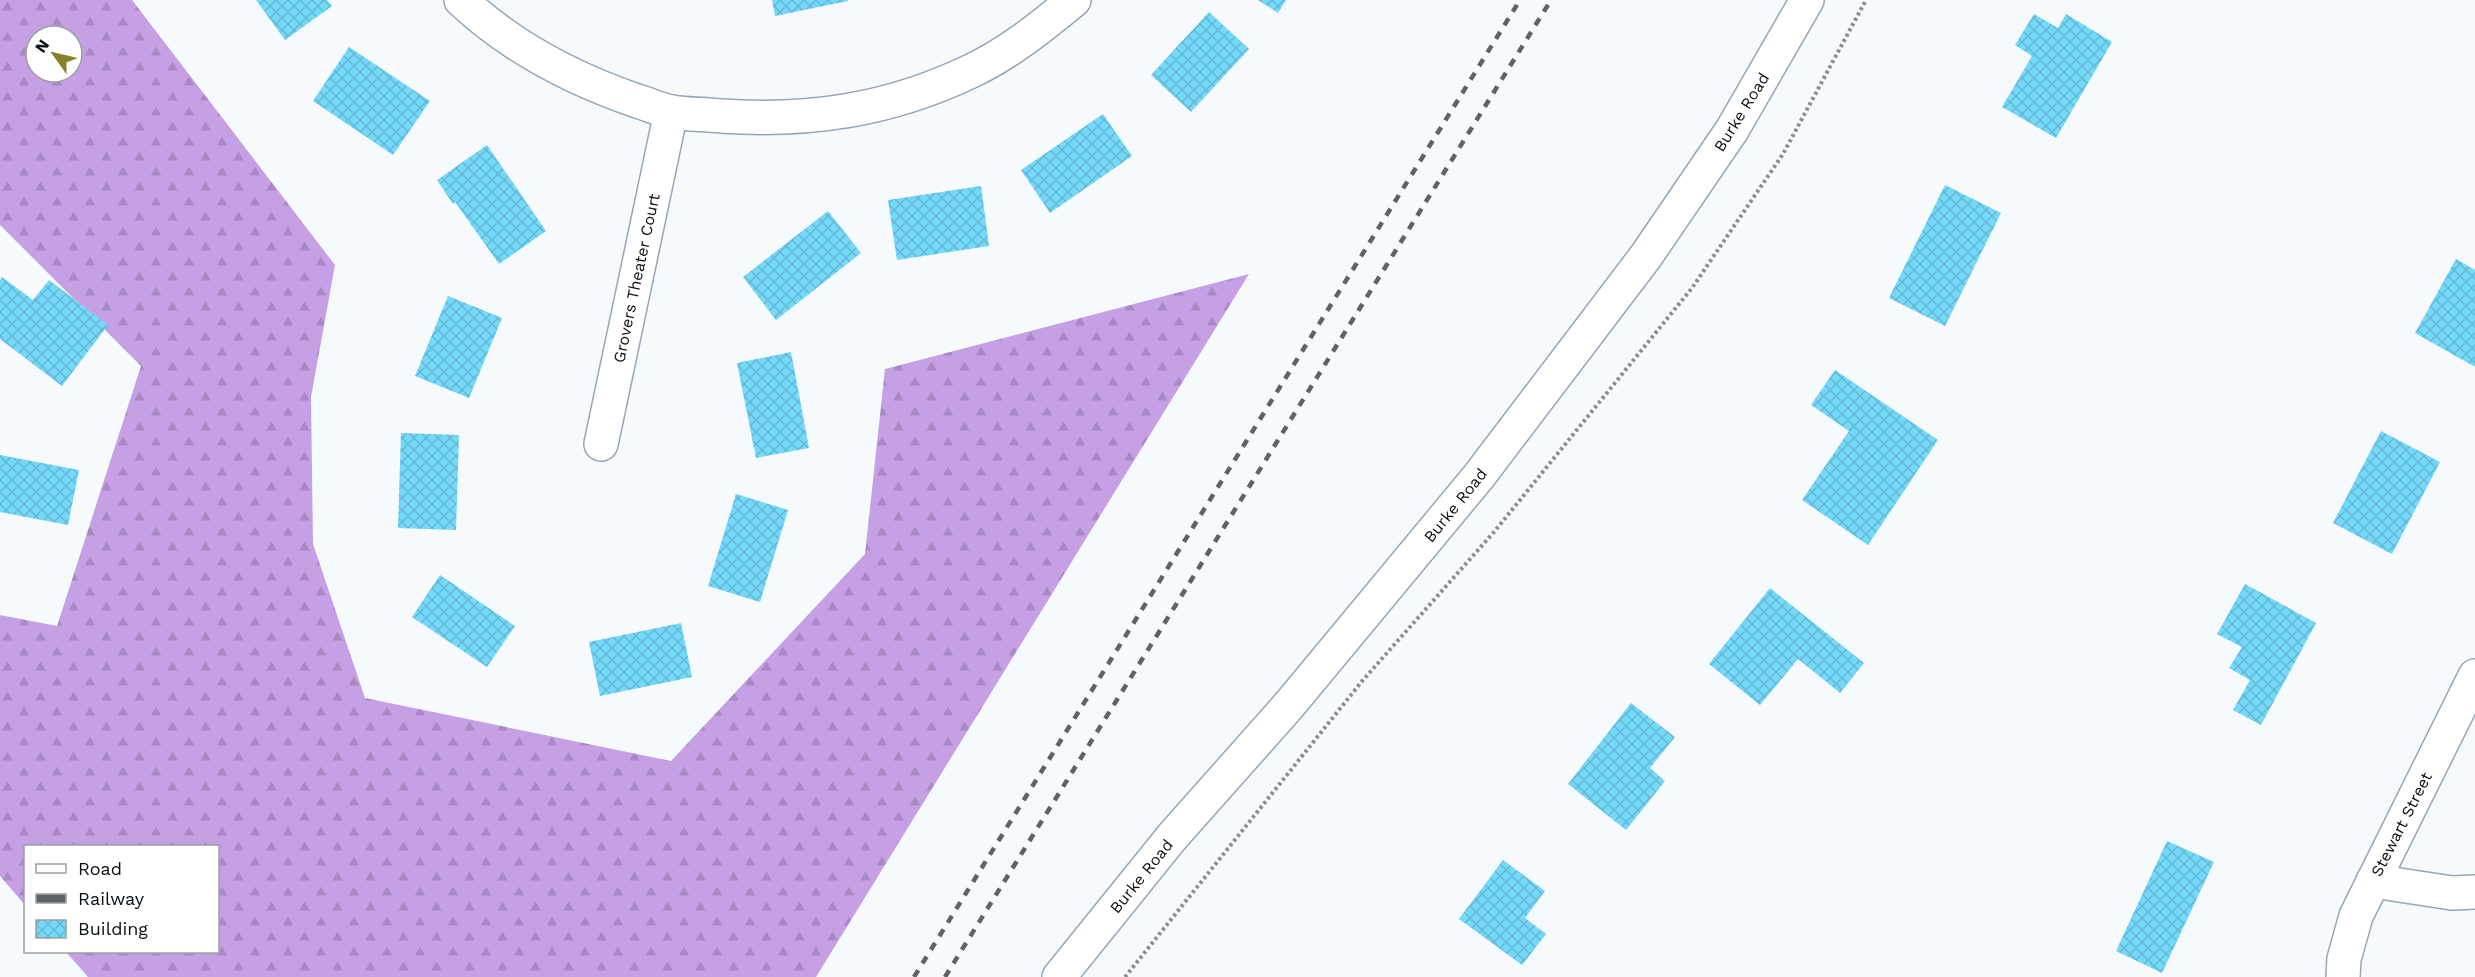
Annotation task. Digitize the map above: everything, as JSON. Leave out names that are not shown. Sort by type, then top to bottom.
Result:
[{"type":"street","points":[[461,0],[474,13],[519,45],[571,75],[603,89],[671,112],[766,119],[834,114],[901,100],[970,72],[1006,52],[1034,33],[1074,0]]},
{"type":"street","name":"Burke Road","points":[[1059,977],[1172,837],[1290,704],[1479,476],[1647,256],[1732,130],[1807,0]]},
{"type":"street","name":"Grovers Theater Court","points":[[601,444],[671,112]]},
{"type":"street","name":"Stewart Street","points":[[2343,977],[2344,959],[2356,916],[2475,676]]},
{"type":"street","points":[[2373,881],[2452,893],[2475,892]]},
{"type":"green space","points":[[0,0],[132,0],[335,265],[311,397],[313,544],[365,698],[671,761],[865,554],[885,369],[1249,274],[816,977],[88,977],[67,953],[219,953],[219,845],[24,845],[24,904],[0,876],[0,615],[57,626],[141,366],[0,225]]},
{"type":"building","points":[[256,0],[327,0],[332,6],[285,40]]},
{"type":"building","points":[[772,0],[848,0],[848,1],[775,16]]},
{"type":"building","points":[[1258,0],[1286,0],[1278,13]]},
{"type":"building","points":[[1209,12],[1249,49],[1191,112],[1151,75]]},
{"type":"building","points":[[2034,14],[2058,28],[2066,14],[2112,42],[2056,138],[2002,107],[2032,56],[2015,45]]},
{"type":"building","points":[[349,47],[430,101],[393,155],[313,101]]},
{"type":"building","points":[[1103,114],[1132,156],[1050,213],[1021,170]]},
{"type":"building","points":[[487,145],[546,231],[499,264],[437,180]]},
{"type":"building","points":[[1945,185],[2001,213],[1945,326],[1889,298]]},
{"type":"building","points":[[981,186],[989,246],[897,260],[888,200]]},
{"type":"building","points":[[828,211],[861,253],[776,320],[743,277]]},
{"type":"building","points":[[2456,259],[2475,270],[2475,367],[2415,333]]},
{"type":"building","points":[[2,277],[33,300],[49,280],[108,325],[62,386],[0,339],[0,280]]},
{"type":"building","points":[[448,296],[502,318],[469,398],[415,376]]},
{"type":"building","points":[[791,352],[809,448],[756,458],[737,363]]},
{"type":"building","points":[[1835,370],[1938,440],[1868,545],[1802,500],[1849,431],[1811,405]]},
{"type":"building","points":[[2381,431],[2440,462],[2392,554],[2333,523]]},
{"type":"building","points":[[401,433],[459,435],[456,530],[398,528]]},
{"type":"building","points":[[0,455],[79,470],[68,525],[0,512]]},
{"type":"building","points":[[736,494],[788,510],[760,602],[708,586]]},
{"type":"building","points":[[440,575],[515,626],[487,667],[412,617]]},
{"type":"building","points":[[2245,584],[2316,623],[2261,725],[2233,710],[2250,680],[2229,668],[2242,647],[2217,634]]},
{"type":"building","points":[[1770,588],[1864,663],[1840,693],[1798,659],[1760,705],[1709,664]]},
{"type":"building","points":[[681,623],[692,677],[600,696],[589,642]]},
{"type":"building","points":[[1631,703],[1675,737],[1650,768],[1665,781],[1626,830],[1568,784]]},
{"type":"building","points":[[2167,841],[2214,862],[2162,973],[2116,951]]},
{"type":"building","points":[[1503,860],[1545,891],[1525,918],[1546,934],[1522,965],[1459,919]]},
{"type":"railway","points":[[914,977],[1520,0]]},
{"type":"railway","points":[[945,977],[1551,0]]}]
